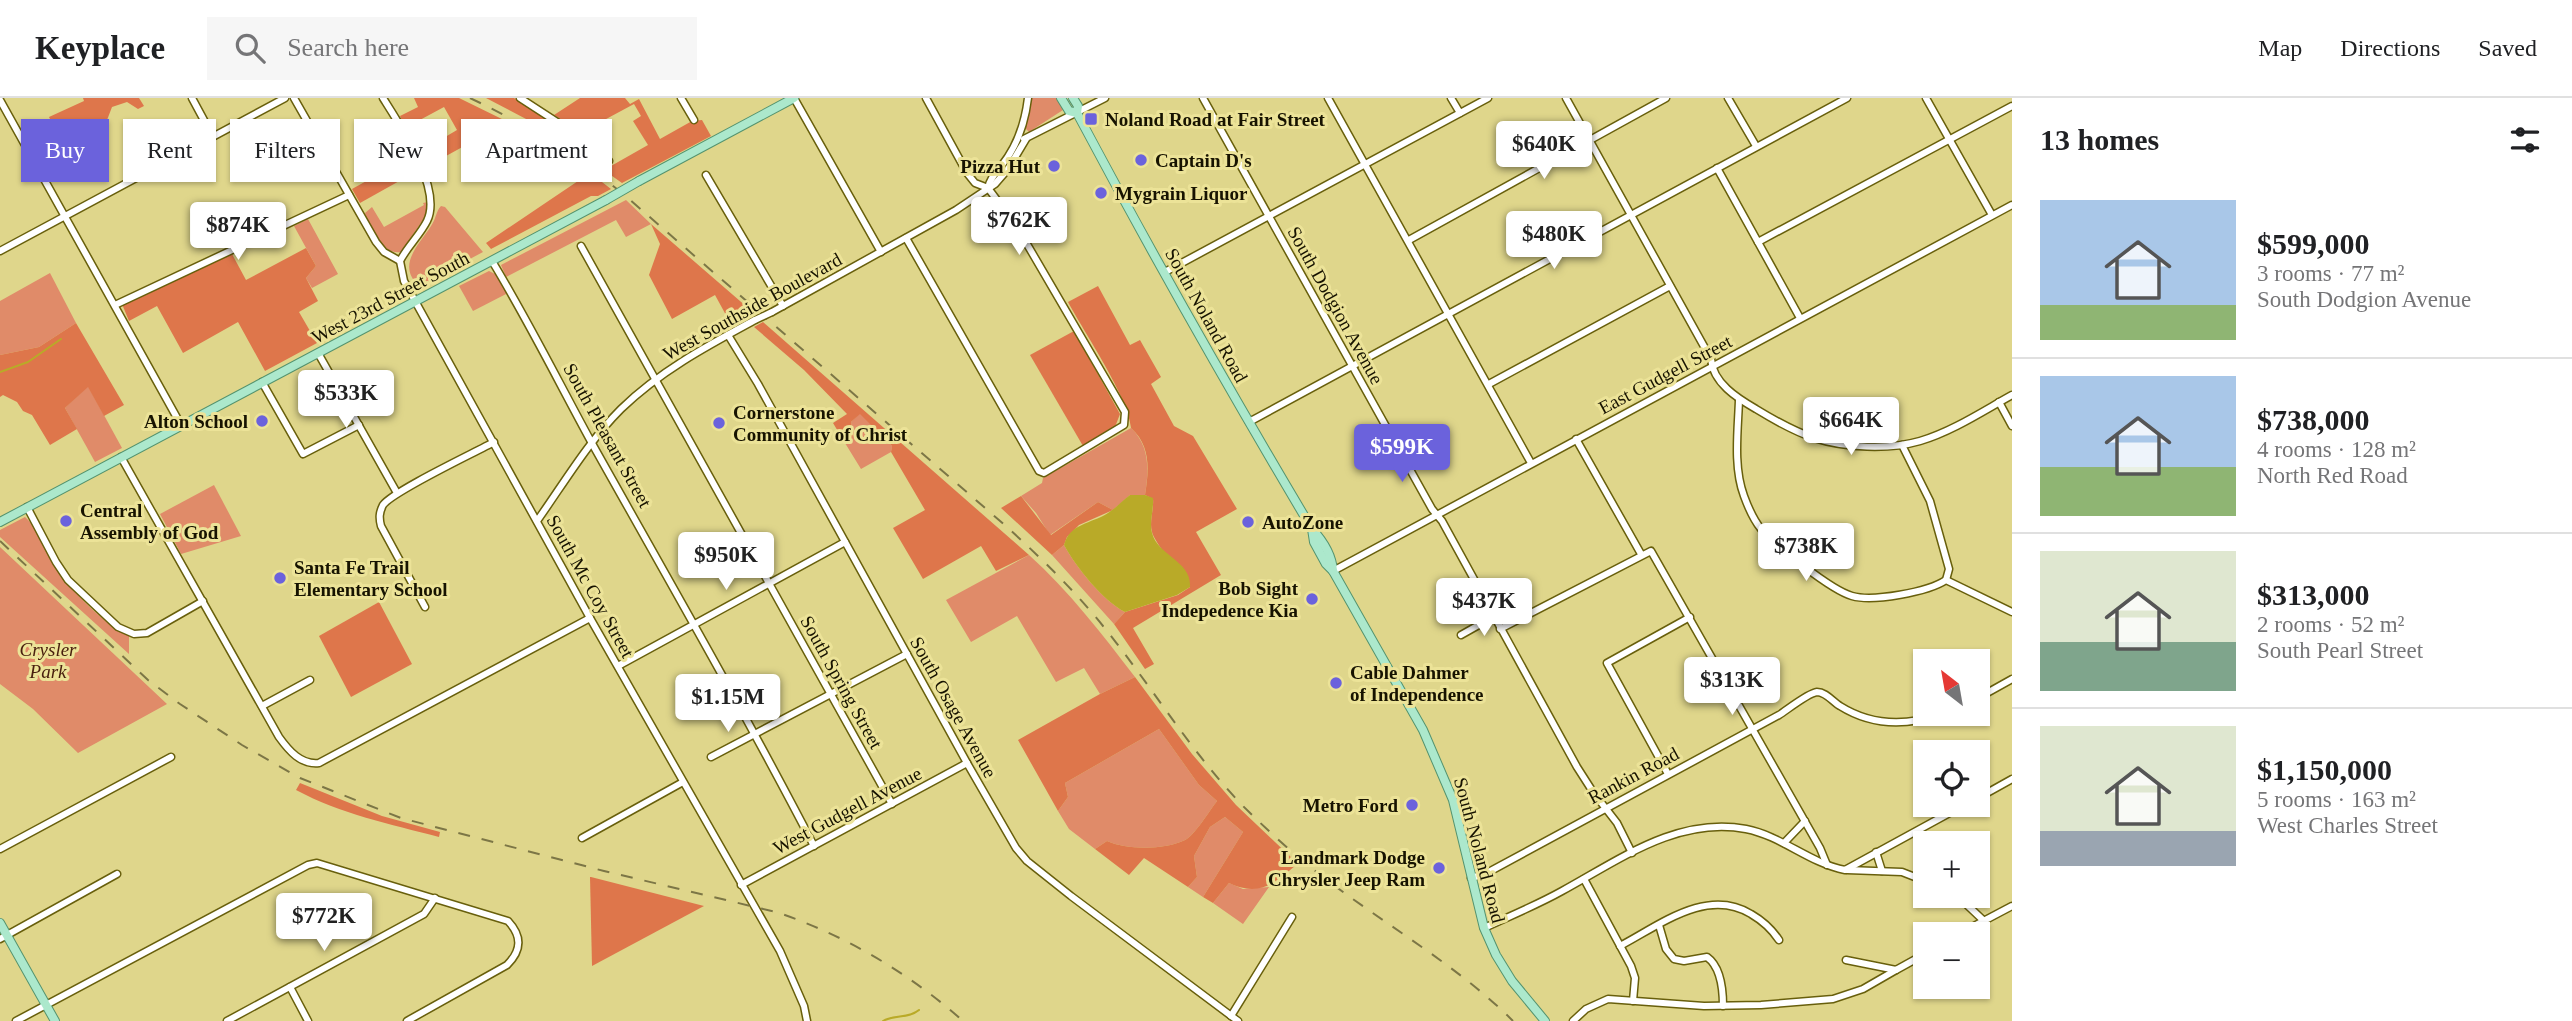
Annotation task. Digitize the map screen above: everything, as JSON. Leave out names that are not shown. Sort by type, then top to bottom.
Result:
[{"type":"main road","name":"West 23rd Street South","points":[[0,522],[794,98]]},
{"type":"main road","name":"South Noland Road","points":[[1061,98],[1069,111],[1077,113]]},
{"type":"main road","name":"South Noland Road","points":[[1073,98],[1078,107],[1077,113],[1165,272],[1249,422],[1312,529],[1322,541],[1332,560],[1333,571],[1423,730],[1453,800],[1484,928],[1512,981],[1545,1021]]},
{"type":"main road","points":[[0,923],[3,937],[55,1021]]},
{"type":"street","points":[[192,98],[203,119]]},
{"type":"street","points":[[216,135],[285,98]]},
{"type":"street","points":[[295,98],[376,242],[384,252],[400,261]]},
{"type":"street","points":[[383,98],[423,169],[432,201],[427,221],[400,261],[403,278],[415,302]]},
{"type":"street","points":[[520,98],[552,119]]},
{"type":"street","points":[[681,98],[694,120]]},
{"type":"street","points":[[794,98],[881,252]]},
{"type":"street","points":[[906,238],[1041,473],[1121,429],[1125,412],[1058,296],[1017,227],[988,188],[975,183],[967,173],[926,98]]},
{"type":"street","points":[[988,188],[989,180],[1022,139],[1028,98]]},
{"type":"street","points":[[1022,139],[1105,98]]},
{"type":"street","name":"South Dodgion Avenue","points":[[1203,98],[1588,785],[1617,823],[1632,853]]},
{"type":"street","points":[[1328,98],[1531,463]]},
{"type":"street","points":[[1451,98],[1460,113]]},
{"type":"street","points":[[1165,272],[1488,98]]},
{"type":"street","points":[[1566,98],[1711,359],[1712,366],[1724,386],[1739,400],[1814,438],[1860,445],[1902,445],[1935,435],[2012,395]]},
{"type":"street","points":[[1409,240],[1666,98]]},
{"type":"street","points":[[1728,98],[1756,146]]},
{"type":"street","points":[[1827,98],[1831,106]]},
{"type":"street","points":[[1249,422],[1847,98]]},
{"type":"street","points":[[1926,98],[1993,215]]},
{"type":"street","points":[[0,100],[181,425]]},
{"type":"street","points":[[1758,242],[2012,106]]},
{"type":"street","points":[[1717,168],[1800,318]]},
{"type":"street","points":[[706,175],[783,306]]},
{"type":"street","points":[[0,251],[129,182]]},
{"type":"street","name":"West Southside Boulevard","points":[[537,521],[592,442],[621,410],[655,380],[692,354],[956,210],[988,188]]},
{"type":"street","points":[[115,304],[349,195]]},
{"type":"street","name":"East Gudgell Street","points":[[1333,571],[2012,205]]},
{"type":"street","name":"South Spring Street","points":[[581,246],[892,804]]},
{"type":"street","name":"South Pleasant Street","points":[[492,261],[523,312],[592,442],[695,624],[814,846]]},
{"type":"street","points":[[1489,384],[1670,286]]},
{"type":"street","name":"South Mc Coy Street","points":[[415,302],[785,962],[804,1006],[807,1021]]},
{"type":"street","name":"South Osage Avenue","points":[[728,335],[1008,836],[1027,861],[1238,1021]]},
{"type":"street","points":[[318,353],[397,494]]},
{"type":"street","points":[[262,382],[303,454],[359,425]]},
{"type":"street","points":[[1739,400],[1739,481],[1752,515],[1772,540],[1835,588],[1854,596],[1872,598],[1900,594],[1939,585],[1946,580],[1949,569],[1930,501],[1902,445]]},
{"type":"street","points":[[1999,402],[2012,426]]},
{"type":"street","points":[[1576,439],[1641,554]]},
{"type":"street","points":[[425,607],[411,576],[379,520],[382,507],[397,494],[494,442]]},
{"type":"street","points":[[121,457],[288,750],[308,763],[315,764],[590,618]]},
{"type":"street","points":[[27,507],[68,580],[118,627],[127,632],[147,632],[203,601]]},
{"type":"street","points":[[618,666],[845,541]]},
{"type":"street","points":[[1500,629],[1648,550],[1653,552],[1754,728],[1820,848],[1827,866]]},
{"type":"street","points":[[1946,580],[2012,612]]},
{"type":"street","points":[[1461,635],[1493,617]]},
{"type":"street","points":[[1668,774],[1607,663],[1690,617]]},
{"type":"street","points":[[711,757],[907,654]]},
{"type":"street","points":[[1990,691],[2012,679]]},
{"type":"street","points":[[262,706],[310,681]]},
{"type":"street","points":[[1817,684],[1817,692],[1851,712],[1884,722],[1913,721]]},
{"type":"street","name":"Rankin Road","points":[[1471,878],[1485,874],[1817,692]]},
{"type":"street","points":[[0,849],[171,757]]},
{"type":"street","name":"West Gudgell Avenue","points":[[741,885],[967,763]]},
{"type":"street","points":[[1990,791],[2012,779]]},
{"type":"street","points":[[582,838],[683,782]]},
{"type":"street","points":[[1845,870],[1942,817]]},
{"type":"street","points":[[1784,843],[1805,821]]},
{"type":"street","points":[[1484,928],[1538,904],[1657,840],[1706,827],[1746,829],[1784,843],[1827,866],[1845,870],[1902,872],[1913,876]]},
{"type":"street","points":[[1876,852],[1882,871]]},
{"type":"street","points":[[16,1021],[310,864],[324,864],[508,921],[516,929],[519,949],[507,965],[407,1021]]},
{"type":"street","points":[[3,937],[117,874]]},
{"type":"street","points":[[1584,879],[1634,978],[1633,1000]]},
{"type":"street","points":[[227,1021],[424,914],[435,898]]},
{"type":"street","points":[[1620,946],[1693,908],[1718,903],[1742,909],[1752,915],[1766,924],[1779,940]]},
{"type":"street","points":[[1970,908],[1984,921],[2012,906]]},
{"type":"street","points":[[1231,1016],[1292,917]]},
{"type":"street","points":[[1659,925],[1666,949],[1674,960],[1707,957],[1713,961],[1719,975],[1723,1006]]},
{"type":"street","points":[[1846,960],[1896,970]]},
{"type":"street","points":[[1573,1021],[1586,1009],[1602,1001],[1633,1000],[1723,1006],[1833,999],[1863,989],[1913,961]]},
{"type":"street","points":[[290,988],[308,1021]]},
{"type":"green space","points":[[1031,98],[1057,98],[1063,110],[1029,132],[1025,128]]},
{"type":"green space","points":[[626,200],[651,224],[626,237],[616,220],[506,277],[501,265]]},
{"type":"green space","points":[[428,202],[425,217],[401,252],[394,252],[384,246],[365,213],[372,207],[384,227]]},
{"type":"green space","points":[[441,206],[445,207],[483,252],[419,286],[409,270],[412,255]]},
{"type":"green space","points":[[308,219],[338,274],[312,288],[306,278],[316,266],[294,226]]},
{"type":"green space","points":[[489,271],[497,275],[508,293],[473,311],[459,286]]},
{"type":"green space","points":[[50,273],[76,323],[39,347],[0,355],[0,301]]},
{"type":"green space","points":[[88,386],[122,448],[95,462],[65,408]]},
{"type":"green space","points":[[860,413],[892,446],[891,452],[861,469],[845,443],[853,435],[851,422]]},
{"type":"green space","points":[[1131,428],[1142,443],[1147,459],[1145,495],[1130,495],[1113,510],[1098,502],[1050,535],[1021,496],[1042,483],[1043,478]]},
{"type":"green space","points":[[214,485],[241,536],[181,554],[160,514]]},
{"type":"green space","points":[[25,517],[68,584],[98,614],[129,636],[129,654],[0,537],[0,530]]},
{"type":"green space","points":[[1064,545],[1091,583],[1125,612],[1114,624],[1052,555]]},
{"type":"green space","name":"Crysler Park","points":[[0,547],[167,704],[78,753],[33,709],[0,684]]},
{"type":"green space","points":[[1029,555],[1098,629],[1135,677],[1100,694],[1084,668],[1056,682],[1017,616],[971,642],[946,600]]},
{"type":"green space","points":[[1159,729],[1199,785],[1217,801],[1185,840],[1157,847],[1135,847],[1107,841],[1095,849],[1069,829],[1058,811],[1068,797],[1065,783]]},
{"type":"green space","points":[[1225,817],[1243,832],[1203,897],[1188,887],[1197,877],[1194,856],[1210,827]]},
{"type":"green space","points":[[1229,883],[1243,889],[1269,887],[1243,924],[1213,903]]},
{"type":"shaded area","points":[[83,98],[139,98],[144,106],[138,109],[127,102],[112,107],[107,119],[49,117],[84,101]]},
{"type":"shaded area","points":[[414,98],[459,98],[502,119],[461,119],[461,148],[447,155],[447,136],[457,130],[444,107],[422,119],[401,119],[400,116],[418,107]]},
{"type":"shaded area","points":[[486,98],[514,98],[547,119],[526,119]]},
{"type":"shaded area","points":[[580,98],[625,98],[630,104],[639,99],[660,139],[692,121],[702,120],[711,136],[622,183],[612,176],[612,165],[648,145],[633,121],[641,116],[634,104],[606,119],[561,119],[554,115]]},
{"type":"shaded area","points":[[365,182],[398,182],[360,203],[352,189]]},
{"type":"shaded area","points":[[577,182],[602,182],[611,189],[598,196],[591,196],[491,249],[486,243]]},
{"type":"shaded area","points":[[651,224],[755,314],[732,326],[715,295],[672,319],[649,275],[660,244]]},
{"type":"shaded area","points":[[306,248],[316,266],[306,278],[318,301],[299,312],[317,343],[265,371],[238,322],[183,353],[157,306],[129,321],[122,304],[232,254],[246,280]]},
{"type":"shaded area","points":[[1098,286],[1130,345],[1140,340],[1161,377],[1151,384],[1174,426],[1193,436],[1237,509],[1196,532],[1221,575],[1133,628],[1154,664],[1145,669],[1114,624],[1125,612],[1178,595],[1190,587],[1154,537],[1151,524],[1153,499],[1145,495],[1148,468],[1145,451],[1138,435],[1131,428],[1123,400],[1068,302]]},
{"type":"shaded area","points":[[763,322],[1029,555],[996,571],[981,546],[923,579],[893,528],[925,510],[891,452],[892,446],[860,414],[851,422],[853,435],[845,443],[833,423],[847,414],[804,370],[754,327]]},
{"type":"shaded area","points":[[76,323],[124,405],[104,416],[88,387],[65,408],[77,429],[50,445],[32,415],[23,411],[17,402],[3,395],[0,397],[0,355],[39,347]]},
{"type":"shaded area","points":[[1074,331],[1120,414],[1115,427],[1083,446],[1030,355]]},
{"type":"shaded area","points":[[1130,495],[1153,498],[1151,525],[1155,541],[1186,571],[1190,587],[1177,595],[1125,612],[1091,583],[1064,545],[1076,528],[1108,513]]},
{"type":"shaded area","points":[[1021,496],[1051,535],[1098,502],[1113,510],[1079,525],[1067,537],[1064,545],[1052,555],[1001,508]]},
{"type":"shaded area","points":[[379,602],[412,664],[351,697],[319,636]]},
{"type":"shaded area","points":[[1135,677],[1192,754],[1236,805],[1295,861],[1295,866],[1280,878],[1257,889],[1229,883],[1213,903],[1203,897],[1243,832],[1225,817],[1210,827],[1194,856],[1197,877],[1188,887],[1144,858],[1129,875],[1095,849],[1107,841],[1135,847],[1157,847],[1185,840],[1217,801],[1199,785],[1159,729],[1065,783],[1068,797],[1058,811],[1018,740]]},
{"type":"shaded area","points":[[300,783],[382,816],[440,832],[439,837],[330,806],[296,790]]},
{"type":"shaded area","points":[[591,877],[704,906],[592,966]]},
{"type":"waterway","points":[[0,372],[28,362],[61,339]]},
{"type":"waterway","points":[[883,1021],[910,1015],[919,1010]]},
{"type":"railway","points":[[470,98],[549,141],[622,193],[1007,527],[1092,613],[1206,763],[1254,816],[1319,874],[1448,966],[1513,1021]]},
{"type":"railway","points":[[0,541],[148,680],[242,745],[300,778],[401,818],[776,912],[802,921],[851,944],[898,971],[963,1021]]},
{"type":"place","name":"Noland Road at Fair Street","points":[[1091,119]]},
{"type":"place","name":"Captain D's","points":[[1141,160]]},
{"type":"place","name":"Pizza Hut","points":[[1054,166]]},
{"type":"place","name":"Mygrain Liquor","points":[[1101,193]]},
{"type":"place","name":"Alton School","points":[[262,421]]},
{"type":"place","name":"Cornerstone Community of Christ","points":[[719,423]]},
{"type":"place","name":"Central Assembly of God","points":[[66,521]]},
{"type":"place","name":"AutoZone","points":[[1248,522]]},
{"type":"place","name":"Santa Fe Trail Elementary School","points":[[280,578]]},
{"type":"place","name":"Bob Sight Indepedence Kia","points":[[1312,599]]},
{"type":"place","name":"Cable Dahmer of Independence","points":[[1336,683]]},
{"type":"place","name":"Metro Ford","points":[[1412,805]]},
{"type":"place","name":"Landmark Dodge Chrysler Jeep Ram","points":[[1439,868]]}]
